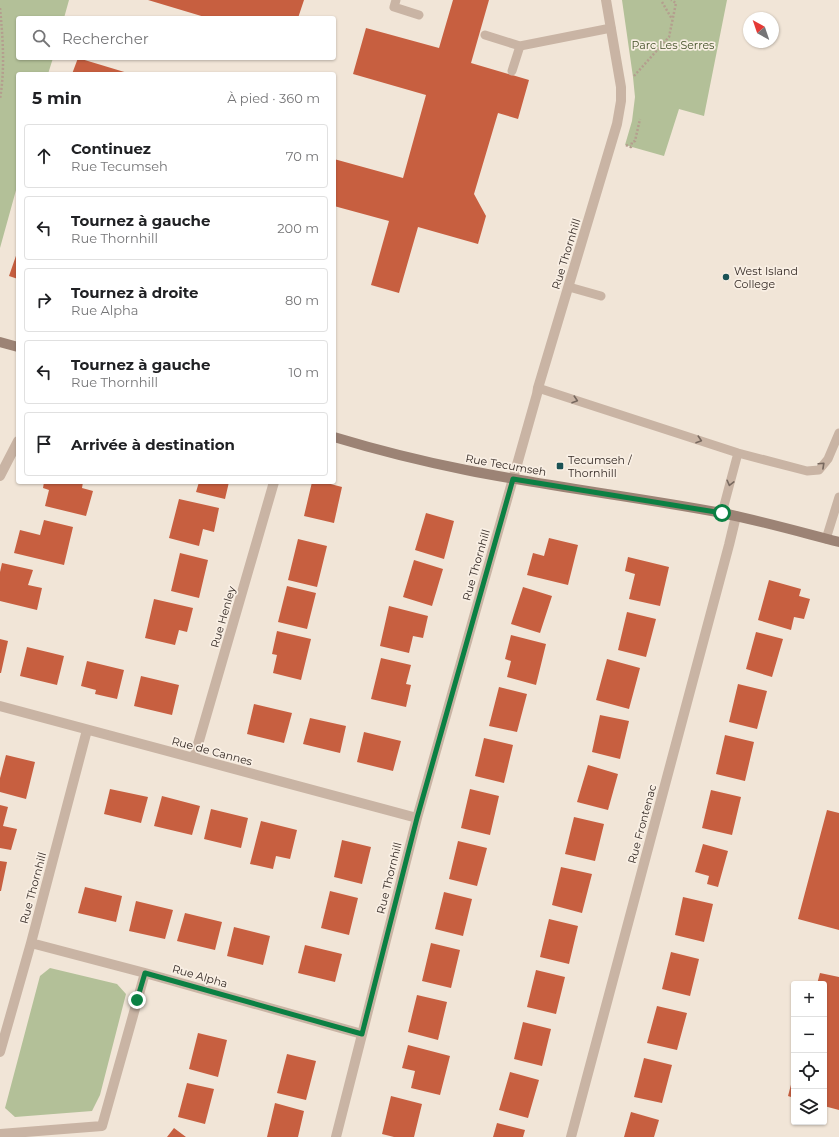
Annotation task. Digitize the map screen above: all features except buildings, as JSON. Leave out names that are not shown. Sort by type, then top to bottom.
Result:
[{"type":"street","name":"Rue Thornhill","points":[[336,1137],[417,818],[538,388],[614,137],[621,101],[621,87],[606,0]]},
{"type":"street","points":[[0,342],[16,347]]},
{"type":"street","name":"Rue Tecumseh","points":[[336,438],[444,465],[513,479],[722,513],[839,542]]},
{"type":"street","points":[[0,476],[16,445]]},
{"type":"street","name":"Rue Henley","points":[[194,758],[273,484]]},
{"type":"street","name":"Rue Frontenac","points":[[571,1137],[736,516]]},
{"type":"street","name":"Rue de Cannes","points":[[0,706],[417,818]]},
{"type":"street","name":"Rue Thornhill","points":[[0,1052],[31,943],[87,730]]},
{"type":"street","name":"Rue Alpha","points":[[31,943],[145,973],[362,1034]]},
{"type":"street","points":[[0,1134],[102,1126],[145,973]]},
{"type":"lane","points":[[396,0],[394,7],[419,15]]},
{"type":"lane","points":[[485,35],[520,46],[611,28]]},
{"type":"lane","points":[[512,71],[520,46]]},
{"type":"lane","points":[[569,287],[601,296]]},
{"type":"lane","points":[[538,388],[738,453],[807,471],[819,470],[828,459],[839,433]]},
{"type":"lane","points":[[722,513],[738,453]]},
{"type":"lane","points":[[826,539],[839,497]]},
{"type":"path","points":[[633,77],[669,36],[676,2],[671,0]]},
{"type":"path","points":[[662,2],[672,20]]},
{"type":"path","points":[[0,8],[3,39],[0,99]]},
{"type":"path","points":[[625,145],[631,146],[632,142],[635,141],[640,119]]},
{"type":"green space","points":[[0,0],[69,0],[65,16],[16,16],[16,60],[52,60],[49,72],[16,72],[16,190],[0,248]]},
{"type":"green space","name":"Parc Les Serres","points":[[622,0],[727,0],[704,116],[679,109],[664,156],[625,145],[632,121],[635,97]]},
{"type":"green space","points":[[50,968],[117,984],[126,994],[100,1095],[92,1111],[15,1117],[5,1108],[40,976]]},
{"type":"place","name":"West Island College","points":[[726,277]]},
{"type":"place","name":"Tecumseh / Thornhill","points":[[560,466]]},
{"type":"route","points":[[137,1000],[145,973],[362,1034],[417,818],[513,479],[722,513]]}]
